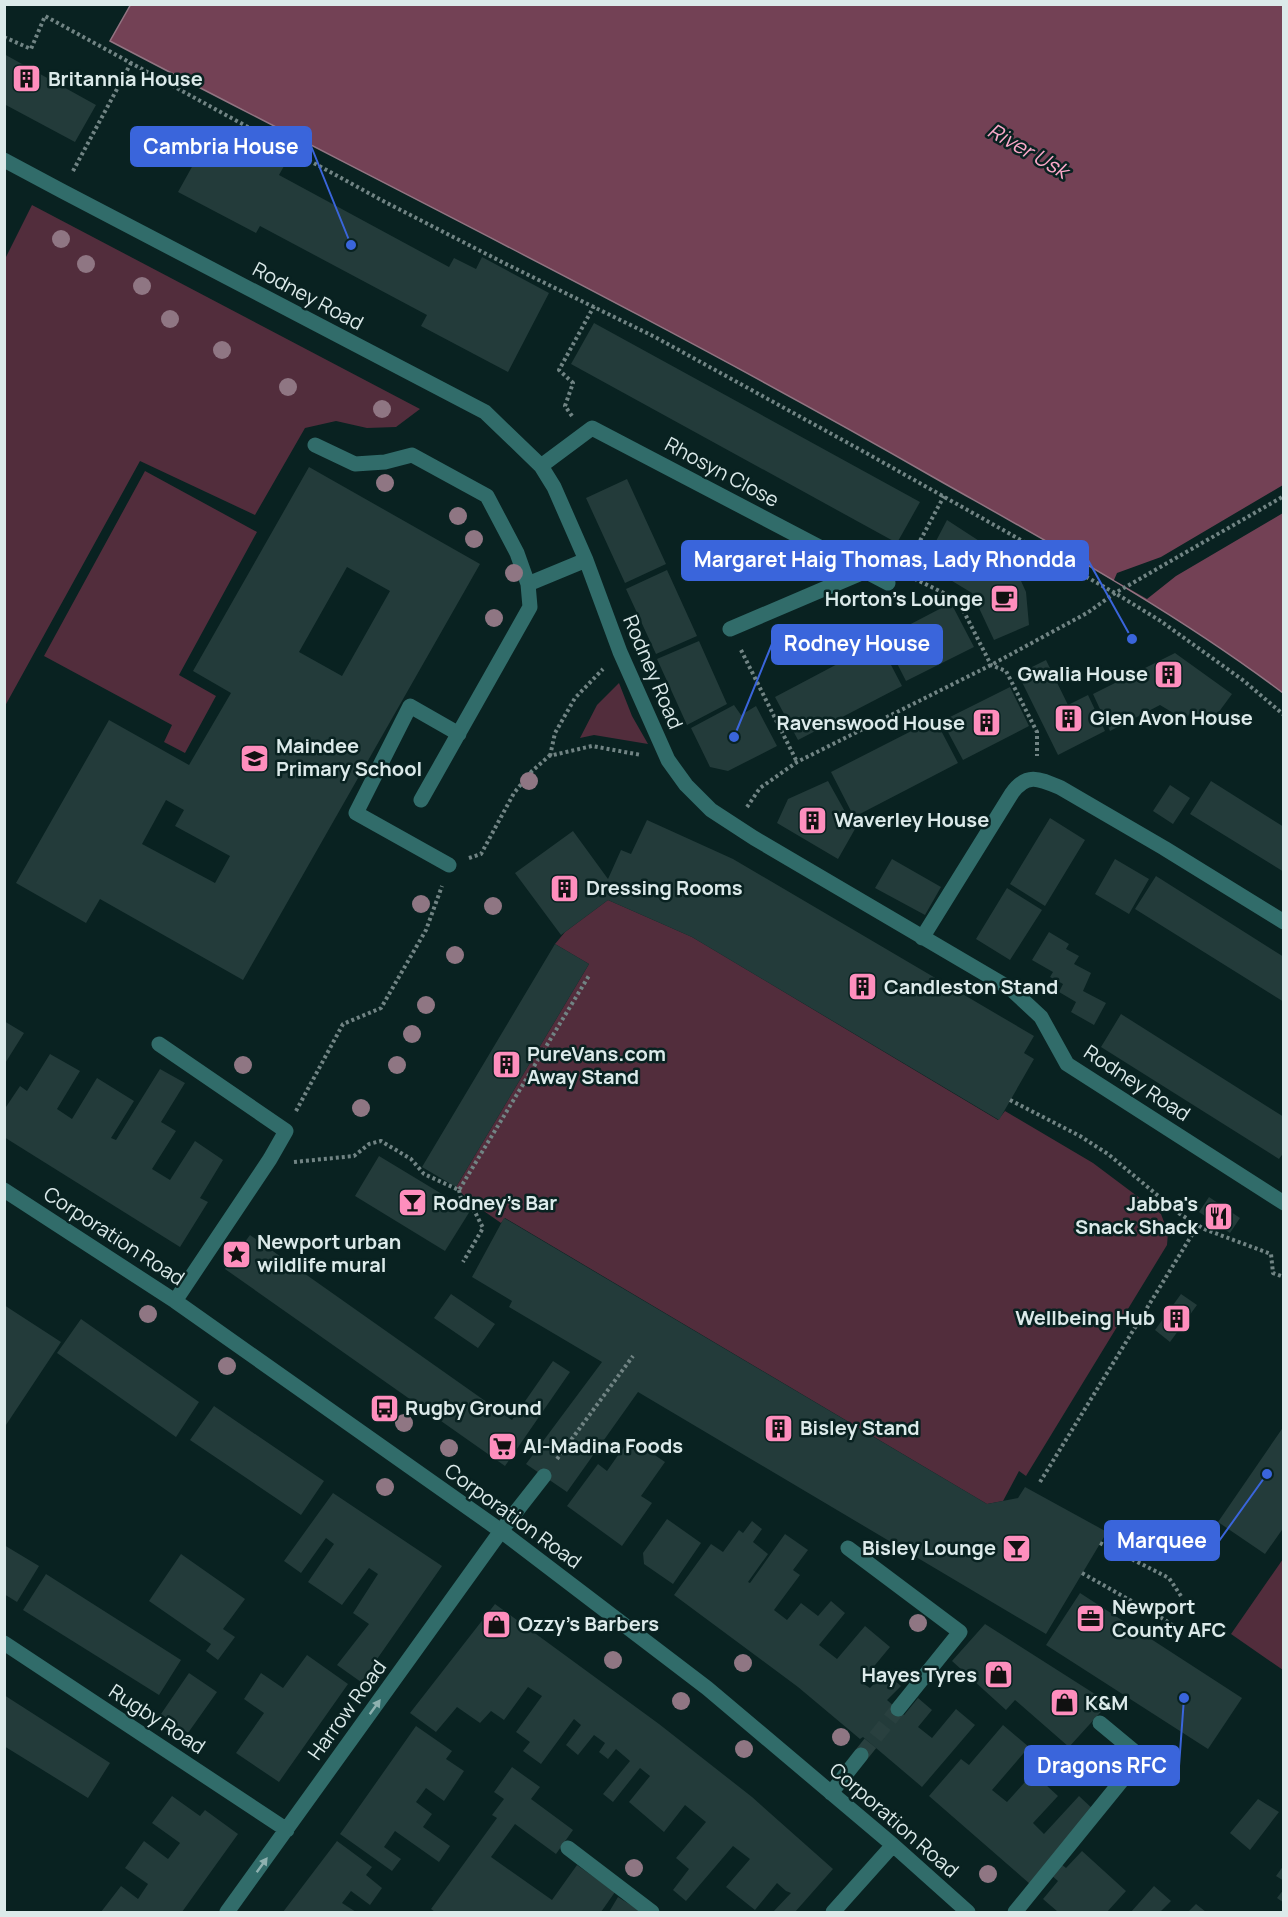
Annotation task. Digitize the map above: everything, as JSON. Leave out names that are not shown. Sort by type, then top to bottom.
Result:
[{"type":"street","name":"Rodney Road","points":[[4,160],[485,412],[541,466],[554,487],[586,560],[620,652],[668,760],[686,785],[711,810],[922,938],[1011,989],[1041,1017],[1067,1064],[1283,1201]]},
{"type":"street","name":"Rhosyn Close","points":[[584,434],[592,428],[888,583]]},
{"type":"street","points":[[541,466],[584,434]]},
{"type":"street","points":[[315,444],[355,464],[385,462],[412,455],[487,496],[517,553],[528,584],[530,607],[421,800]]},
{"type":"street","points":[[528,584],[586,560]]},
{"type":"street","points":[[730,629],[866,571]]},
{"type":"street","points":[[449,865],[356,813],[410,706],[459,734]]},
{"type":"street","points":[[922,938],[1019,782],[1031,779],[1061,788],[1284,922]]},
{"type":"street","points":[[159,1044],[286,1131],[270,1159],[175,1301]]},
{"type":"street","name":"Corporation Road","points":[[4,1191],[175,1301],[501,1531],[707,1688],[893,1845],[968,1912]]},
{"type":"street","name":"Harrow Road","points":[[227,1912],[501,1531],[544,1476]]},
{"type":"street","points":[[849,1548],[960,1632],[898,1709]]},
{"type":"street","name":"Rugby Road","points":[[4,1643],[287,1830]]},
{"type":"street","points":[[1015,1912],[1141,1757],[1100,1723]]},
{"type":"street","points":[[831,1793],[861,1755]]},
{"type":"street","points":[[833,1912],[893,1845]]},
{"type":"street","points":[[568,1848],[652,1912]]},
{"type":"path","points":[[4,37],[31,49],[45,16],[385,202],[655,337],[1115,593],[1159,620],[1234,674],[1284,715]]},
{"type":"path","points":[[62,191],[131,63]]},
{"type":"path","points":[[584,434],[565,406],[573,383],[559,370],[594,306]]},
{"type":"path","points":[[944,496],[903,573],[958,600],[991,664],[1006,671],[1037,732],[1036,779]]},
{"type":"path","points":[[734,825],[760,788],[797,762],[1087,613],[1115,593],[1284,496]]},
{"type":"path","points":[[730,629],[797,762]]},
{"type":"path","points":[[549,756],[555,733],[575,698],[620,652]]},
{"type":"path","points":[[286,1131],[343,1024],[381,1008],[426,930],[449,865],[481,854],[513,793],[532,771],[549,756],[592,746],[668,760]]},
{"type":"path","points":[[463,1262],[483,1228],[475,1212],[461,1199],[459,1190],[590,974]]},
{"type":"path","points":[[1010,1100],[1080,1136],[1108,1154],[1180,1214],[1198,1225],[1221,1237],[1271,1254],[1273,1273],[1284,1277]]},
{"type":"path","points":[[270,1159],[300,1162],[354,1156],[369,1144],[381,1141],[411,1159],[424,1174],[459,1190]]},
{"type":"path","points":[[1040,1482],[1198,1225]]},
{"type":"path","points":[[544,1476],[633,1356]]},
{"type":"path","points":[[1100,1542],[1170,1578],[1181,1596]]},
{"type":"path","points":[[1082,1573],[1165,1620],[1183,1633]]},
{"type":"shaded area","points":[[32,205],[420,409],[396,427],[367,428],[336,421],[305,428],[255,515],[140,461],[5,706],[5,259]]},
{"type":"shaded area","points":[[145,471],[257,532],[179,675],[216,696],[185,753],[164,742],[172,725],[44,656]]},
{"type":"shaded area","points":[[619,683],[632,716],[648,744],[594,735],[580,738],[597,705]]},
{"type":"shaded area","points":[[608,900],[692,937],[998,1120],[1005,1111],[1093,1163],[1161,1214],[1168,1233],[1167,1245],[1026,1476],[1019,1471],[1003,1501],[987,1504],[505,1218],[501,1223],[468,1200],[456,1187],[589,964],[555,944],[565,932]]},
{"type":"shaded area","points":[[1283,1559],[1283,1670],[1231,1634]]},
{"type":"water","name":"River Usk","points":[[131,4],[1283,5],[1283,693],[1199,634],[1112,579],[832,420],[627,309],[110,41]]},
{"type":"pier","points":[[1283,485],[1283,513],[1176,576],[1147,599],[1114,580],[1117,573],[1161,557]]},
{"type":"building","name":"Britannia House","points":[[4,54],[96,105],[75,142],[4,104]]},
{"type":"building","points":[[208,138],[236,153],[242,142],[284,166],[279,175],[449,267],[454,258],[476,269],[482,257],[549,293],[508,372],[421,326],[427,315],[260,226],[256,233],[178,192]]},
{"type":"building","points":[[594,323],[920,502],[897,543],[571,364]]},
{"type":"building","points":[[309,467],[480,564],[243,980],[100,899],[86,923],[16,883],[109,720],[189,765],[231,693],[193,671]],"holes":[[[347,567],[390,591],[342,676],[299,652]],[[166,800],[184,810],[175,826],[230,856],[215,883],[142,844]]]},
{"type":"building","points":[[627,479],[666,564],[625,583],[586,498]]},
{"type":"building","points":[[947,520],[1013,563],[1026,592],[1029,625],[994,640],[972,593],[924,564]]},
{"type":"building","points":[[667,570],[697,636],[656,654],[626,589]]},
{"type":"building","points":[[951,603],[974,647],[906,681],[884,638]]},
{"type":"building","points":[[699,641],[727,704],[687,725],[657,659]]},
{"type":"building","points":[[879,642],[902,686],[798,740],[775,697]]},
{"type":"building","name":"Gwalia House","points":[[1175,653],[1232,694],[1210,724],[1191,712],[1185,720],[1160,705],[1110,731],[1093,694]]},
{"type":"building","name":"Glen Avon House","points":[[1046,660],[1068,705],[1088,695],[1105,731],[1058,755],[1018,674]]},
{"type":"building","name":"Ravenswood House","points":[[1010,687],[1029,726],[963,760],[942,721]]},
{"type":"building","points":[[734,705],[741,715],[756,706],[777,746],[728,771],[710,767],[691,728]]},
{"type":"building","points":[[935,719],[958,763],[854,817],[831,772]]},
{"type":"building","name":"Waverley House","points":[[828,781],[848,817],[845,824],[855,829],[838,859],[777,823],[788,799]]},
{"type":"building","points":[[1211,781],[1284,827],[1284,872],[1190,814]]},
{"type":"building","points":[[1170,785],[1190,798],[1173,824],[1153,811]]},
{"type":"building","points":[[1050,818],[1085,840],[1045,906],[1010,884]]},
{"type":"building","name":"Candleston Stand","points":[[647,820],[733,859],[1034,1036],[1024,1053],[1034,1059],[999,1120],[692,937],[608,900],[561,935],[515,873],[573,831],[608,879],[621,850],[631,854]]},
{"type":"building","points":[[892,859],[941,887],[925,915],[875,888]]},
{"type":"building","points":[[1115,859],[1149,879],[1129,914],[1095,894]]},
{"type":"building","points":[[1156,876],[1284,957],[1284,1002],[1135,909]]},
{"type":"building","points":[[1007,888],[1042,910],[1010,960],[976,939]]},
{"type":"building","points":[[1049,932],[1069,944],[1066,949],[1079,956],[1074,964],[1091,973],[1083,991],[1106,1003],[1094,1025],[1071,1012],[1076,1002],[1059,992],[1063,984],[1050,977],[1053,972],[1032,960]]},
{"type":"building","name":"PureVans.com Away Stand","points":[[555,944],[589,964],[456,1187],[422,1167]]},
{"type":"building","points":[[1121,1014],[1284,1117],[1284,1152],[1279,1159],[1101,1047]]},
{"type":"building","points":[[4,1021],[24,1033],[4,1065]]},
{"type":"building","points":[[50,1054],[80,1071],[57,1109],[72,1119],[97,1078],[134,1101],[111,1138],[116,1140],[160,1069],[185,1083],[161,1122],[176,1131],[152,1169],[170,1180],[195,1141],[223,1160],[200,1198],[208,1202],[180,1247],[4,1137],[4,1110],[20,1086],[27,1091]]},
{"type":"building","points":[[379,1156],[470,1211],[445,1251],[355,1196]]},
{"type":"building","points":[[1209,1197],[1240,1218],[1230,1233],[1199,1212]]},
{"type":"building","name":"Bisley Stand","points":[[504,1218],[987,1504],[1018,1498],[1025,1487],[1107,1532],[1046,1634],[638,1392],[567,1492],[526,1464],[602,1362],[509,1307],[512,1301],[472,1277]]},
{"type":"building","points":[[250,1235],[512,1420],[553,1361],[570,1372],[505,1466],[225,1269]]},
{"type":"building","points":[[451,1294],[495,1324],[478,1348],[434,1318]]},
{"type":"building","name":"Wellbeing Hub","points":[[1181,1294],[1197,1305],[1170,1342],[1155,1330]]},
{"type":"building","points":[[4,1305],[61,1342],[4,1428]]},
{"type":"building","points":[[81,1319],[199,1402],[176,1437],[57,1353]]},
{"type":"building","points":[[214,1406],[324,1481],[301,1515],[190,1440]]},
{"type":"building","points":[[1284,1426],[1284,1527],[1265,1554],[1218,1522]]},
{"type":"building","points":[[630,1438],[665,1462],[641,1496],[652,1503],[622,1546],[567,1506],[598,1464],[607,1471]]},
{"type":"building","points":[[333,1493],[442,1566],[361,1682],[337,1665],[369,1624],[353,1613],[378,1574],[369,1568],[342,1605],[308,1582],[334,1544],[326,1538],[301,1573],[284,1561]]},
{"type":"building","points":[[667,1519],[701,1543],[673,1584],[644,1564],[643,1553]]},
{"type":"building","points":[[752,1521],[762,1529],[753,1542],[768,1554],[748,1582],[750,1583],[785,1534],[808,1550],[793,1570],[800,1575],[774,1610],[787,1620],[801,1603],[818,1616],[831,1601],[845,1613],[819,1645],[837,1659],[865,1626],[890,1647],[861,1682],[870,1688],[885,1672],[901,1686],[887,1700],[904,1715],[918,1698],[932,1710],[918,1727],[932,1738],[956,1709],[975,1725],[922,1787],[863,1737],[860,1739],[798,1687],[674,1595],[711,1544],[723,1552],[739,1530],[743,1533]]},
{"type":"building","points":[[4,1545],[39,1566],[17,1602],[4,1594]]},
{"type":"building","points":[[181,1554],[245,1599],[223,1629],[235,1637],[218,1660],[206,1651],[211,1644],[149,1601]]},
{"type":"building","points":[[46,1574],[181,1660],[159,1695],[23,1610]]},
{"type":"building","points":[[1080,1593],[1242,1698],[1208,1749],[1046,1645]]},
{"type":"building","points":[[495,1604],[659,1724],[752,1797],[833,1869],[795,1912],[773,1912],[791,1893],[777,1883],[755,1910],[726,1887],[750,1859],[733,1846],[686,1901],[673,1890],[689,1869],[676,1858],[706,1822],[685,1805],[664,1832],[629,1802],[650,1776],[640,1768],[613,1802],[603,1794],[630,1761],[616,1749],[608,1759],[599,1752],[605,1743],[594,1735],[578,1755],[566,1745],[581,1725],[574,1719],[541,1764],[523,1751],[530,1742],[516,1732],[542,1696],[528,1687],[504,1720],[491,1711],[480,1723],[457,1707],[436,1732],[410,1713]]},
{"type":"building","points":[[985,1624],[1109,1703],[1069,1747],[1015,1700],[1006,1710],[952,1661]]},
{"type":"building","points":[[307,1655],[348,1684],[279,1782],[236,1753],[264,1713],[244,1699],[261,1673],[283,1688]]},
{"type":"building","points":[[189,1673],[217,1692],[188,1733],[161,1714]]},
{"type":"building","points":[[4,1695],[110,1763],[88,1798],[4,1746]]},
{"type":"building","points":[[1003,1725],[1029,1747],[992,1790],[1007,1802],[1033,1773],[1058,1796],[1033,1823],[1044,1834],[1079,1796],[1096,1812],[1030,1884],[929,1796],[961,1759],[969,1765]]},
{"type":"building","points":[[416,1726],[452,1751],[446,1759],[464,1771],[444,1801],[426,1788],[416,1802],[432,1814],[423,1827],[450,1846],[439,1862],[395,1831],[384,1847],[401,1859],[392,1871],[340,1834]]},
{"type":"building","points":[[512,1767],[540,1787],[531,1799],[573,1830],[556,1854],[515,1824],[491,1857],[552,1900],[577,1865],[615,1892],[601,1912],[435,1912],[431,1909],[497,1818],[492,1815],[504,1799],[494,1792]]},
{"type":"building","points":[[172,1796],[200,1816],[205,1810],[238,1834],[182,1912],[101,1912],[121,1886],[138,1899],[148,1884],[125,1868],[144,1841],[168,1859],[180,1843],[152,1823]]},
{"type":"building","points":[[1258,1799],[1279,1812],[1250,1850],[1230,1833]]},
{"type":"building","points":[[337,1841],[372,1867],[366,1875],[382,1888],[370,1905],[351,1891],[342,1903],[356,1912],[283,1912]]},
{"type":"building","points":[[1082,1851],[1126,1891],[1107,1912],[1058,1912],[1043,1899],[1058,1881],[1051,1875],[1061,1864],[1066,1868]]},
{"type":"building","points":[[1284,1865],[1284,1881],[1276,1876]]},
{"type":"building","points":[[1154,1886],[1171,1901],[1160,1912],[1131,1912]]},
{"type":"building","points":[[1284,1889],[1284,1903],[1277,1898]]},
{"type":"building","points":[[618,1897],[642,1912],[609,1912]]},
{"type":"building","points":[[1196,1904],[1206,1912],[1188,1912]]},
{"type":"tunnel","points":[[861,1755],[898,1709]]},
{"type":"place","name":"Britannia House","points":[[27,79]]},
{"type":"place","name":"Cambria House","points":[[351,245]]},
{"type":"place","name":"Horton's Lounge","points":[[1004,599]]},
{"type":"place","name":"Margaret Haig Thomas, Lady Rhondda","points":[[1132,639]]},
{"type":"place","name":"Gwalia House","points":[[1169,674]]},
{"type":"place","name":"Glen Avon House","points":[[1069,718]]},
{"type":"place","name":"Ravenswood House","points":[[986,723]]},
{"type":"place","name":"Rodney House","points":[[734,737]]},
{"type":"place","name":"Maindee Primary School","points":[[255,758]]},
{"type":"place","name":"Waverley House","points":[[813,820]]},
{"type":"place","name":"Dressing Rooms","points":[[565,888]]},
{"type":"place","name":"Candleston Stand","points":[[863,987]]},
{"type":"place","name":"PureVans.com Away Stand","points":[[506,1065]]},
{"type":"place","name":"Rodney's Bar","points":[[412,1203]]},
{"type":"place","name":"Jabba's Snack Shack","points":[[1219,1216]]},
{"type":"place","name":"Newport urban wildlife mural","points":[[236,1254]]},
{"type":"place","name":"Wellbeing Hub","points":[[1176,1318]]},
{"type":"place","name":"Rugby Ground","points":[[384,1408]]},
{"type":"place","name":"Bisley Stand","points":[[779,1428]]},
{"type":"place","name":"Al-Madina Foods","points":[[502,1446]]},
{"type":"place","name":"Marquee","points":[[1267,1474]]},
{"type":"place","name":"Bisley Lounge","points":[[1017,1548]]},
{"type":"place","name":"Newport County AFC","points":[[1091,1619]]},
{"type":"place","name":"Ozzy's Barbers","points":[[497,1624]]},
{"type":"place","name":"Hayes Tyres","points":[[998,1675]]},
{"type":"place","name":"Dragons RFC","points":[[1184,1698]]},
{"type":"place","name":"K&M","points":[[1064,1703]]}]
